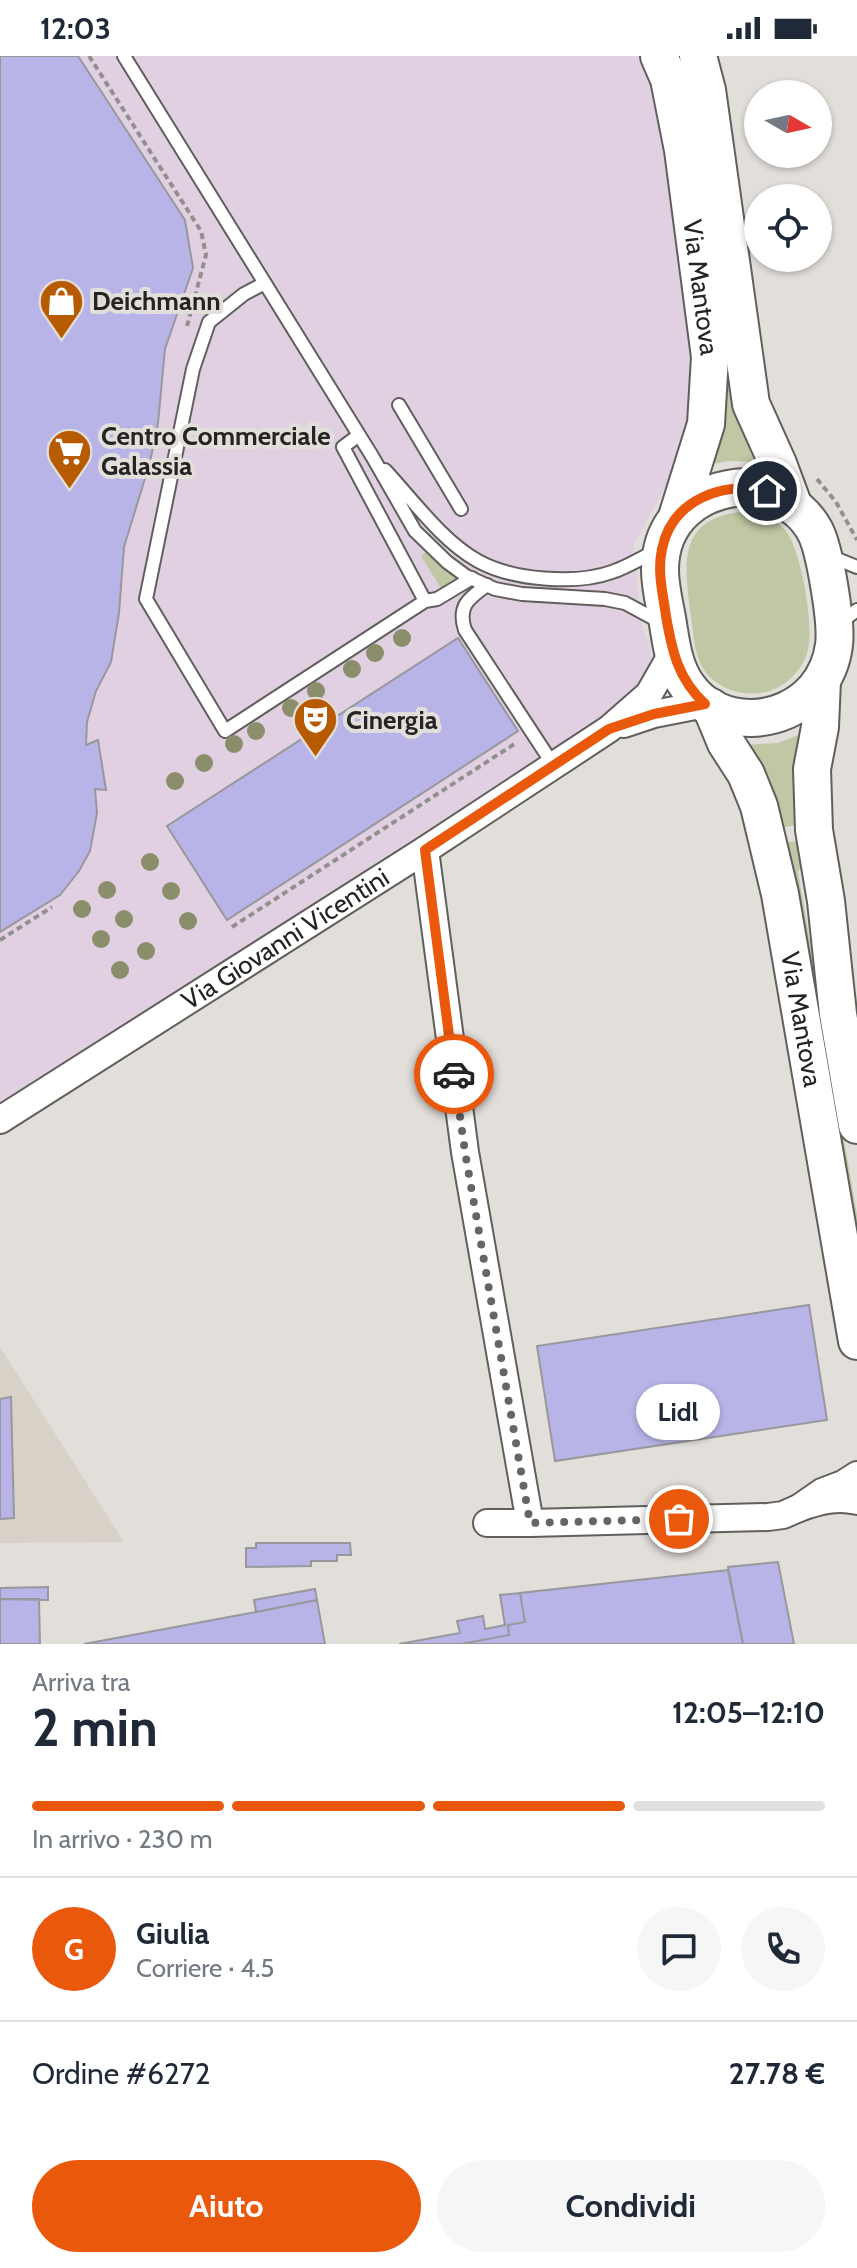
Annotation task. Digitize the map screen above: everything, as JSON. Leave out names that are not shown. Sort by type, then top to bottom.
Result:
[{"type":"main road","name":"Via Mantova","points":[[659,56],[669,79],[683,150],[710,357],[706,424],[670,532],[660,573],[670,639],[687,687],[708,706],[742,767],[759,806],[780,894],[857,1341]]},
{"type":"main road","name":"Via Mantova","points":[[698,56],[707,90],[751,404],[794,507]]},
{"type":"main road","name":"Via Mantova","points":[[670,532],[704,496],[714,491],[736,488],[767,491],[794,507],[815,531],[846,619],[822,680],[795,707],[770,717],[744,718],[708,706]]},
{"type":"main road","name":"Via Mantova","points":[[822,680],[820,727],[812,769],[813,821],[826,901],[838,1014],[857,1125]]},
{"type":"street","name":"Via Giovanni Vicentini","points":[[0,1120],[425,850],[609,729],[649,694],[670,639]]},
{"type":"street","name":"Via Giovanni Vicentini","points":[[609,729],[654,714],[708,706]]},
{"type":"street","points":[[425,850],[465,1152],[530,1523]]},
{"type":"street","points":[[799,1508],[822,1492],[857,1475]]},
{"type":"street","points":[[487,1523],[768,1517],[825,1500],[845,1498],[857,1501]]},
{"type":"lane","points":[[124,56],[372,456],[415,531],[447,562],[487,585],[522,594],[625,603],[670,639]]},
{"type":"lane","points":[[265,283],[244,294],[209,322],[193,369],[146,599],[225,731],[425,601],[437,599],[472,578]]},
{"type":"lane","points":[[399,405],[461,509]]},
{"type":"lane","points":[[359,435],[343,447],[425,601]]},
{"type":"lane","points":[[372,456],[445,535],[478,561],[515,575],[571,580],[611,573],[670,532]]},
{"type":"lane","points":[[822,553],[857,567]]},
{"type":"lane","points":[[487,585],[467,599],[462,609],[461,619],[465,630],[554,766]]},
{"type":"path","points":[[89,56],[201,231],[206,255],[185,334]]},
{"type":"path","points":[[816,478],[836,502],[857,540]]},
{"type":"path","points":[[232,927],[516,743]]},
{"type":"path","points":[[0,940],[52,907]]},
{"type":"shaded area","points":[[0,56],[645,56],[661,117],[694,362],[695,403],[671,477],[634,544],[642,628],[652,657],[651,674],[637,695],[0,1104]]},
{"type":"shaded area","points":[[0,1347],[124,1542],[0,1543]]},
{"type":"green space","points":[[674,56],[680,56],[684,68],[760,462],[712,464],[720,434]]},
{"type":"green space","points":[[749,511],[778,524],[791,541],[805,588],[809,638],[806,656],[794,675],[773,690],[748,694],[724,687],[713,680],[698,658],[688,597],[687,561],[697,532],[708,522]]},
{"type":"green space","points":[[426,552],[460,575],[460,579],[442,590],[421,556]]},
{"type":"green space","points":[[806,732],[801,824],[775,829],[740,745],[778,743]]},
{"type":"green space","points":[[803,840],[805,856],[798,872],[857,1215],[857,1252],[778,844]]},
{"type":"building","name":"Centro Commerciale Galassia","points":[[0,56],[78,56],[185,220],[193,268],[165,349],[158,423],[150,462],[124,547],[119,613],[111,662],[96,691],[87,722],[86,745],[98,740],[106,790],[95,789],[97,813],[90,851],[60,895],[0,932]]},
{"type":"building","points":[[458,638],[518,731],[227,920],[167,826]]},
{"type":"building","points":[[809,1305],[827,1420],[555,1461],[537,1346]]},
{"type":"building","points":[[11,1397],[14,1518],[0,1519],[0,1399]]},
{"type":"building","points":[[256,1543],[350,1543],[351,1555],[337,1555],[337,1561],[311,1561],[311,1566],[246,1567],[246,1548],[256,1548]]},
{"type":"building","points":[[778,1562],[794,1644],[743,1644],[728,1567]]},
{"type":"building","points":[[728,1570],[743,1644],[461,1644],[509,1635],[508,1625],[525,1622],[520,1593]]},
{"type":"building","points":[[48,1587],[48,1600],[0,1599],[0,1588]]},
{"type":"building","points":[[315,1589],[317,1600],[256,1612],[254,1600]]},
{"type":"building","points":[[520,1593],[525,1622],[508,1625],[509,1635],[461,1644],[399,1644],[460,1633],[457,1621],[483,1616],[485,1629],[505,1625],[500,1595]]},
{"type":"building","points":[[0,1599],[39,1599],[40,1644],[0,1644]]},
{"type":"building","points":[[317,1600],[325,1644],[84,1644],[256,1612]]},
{"type":"way so far","points":[[454,1074],[530,1523],[679,1519]]},
{"type":"place","name":"Deichmann","points":[[61,340]]},
{"type":"place","name":"Centro Commerciale Galassia","points":[[70,490]]},
{"type":"place","name":"Cinergia","points":[[315,759]]},
{"type":"place","name":"Lidl","points":[[679,1519]]},
{"type":"route","points":[[454,1074],[425,850],[609,729],[654,714],[705,704],[687,687],[673,652],[661,585],[662,548],[677,517],[704,496],[714,491],[746,487],[767,491]]}]
